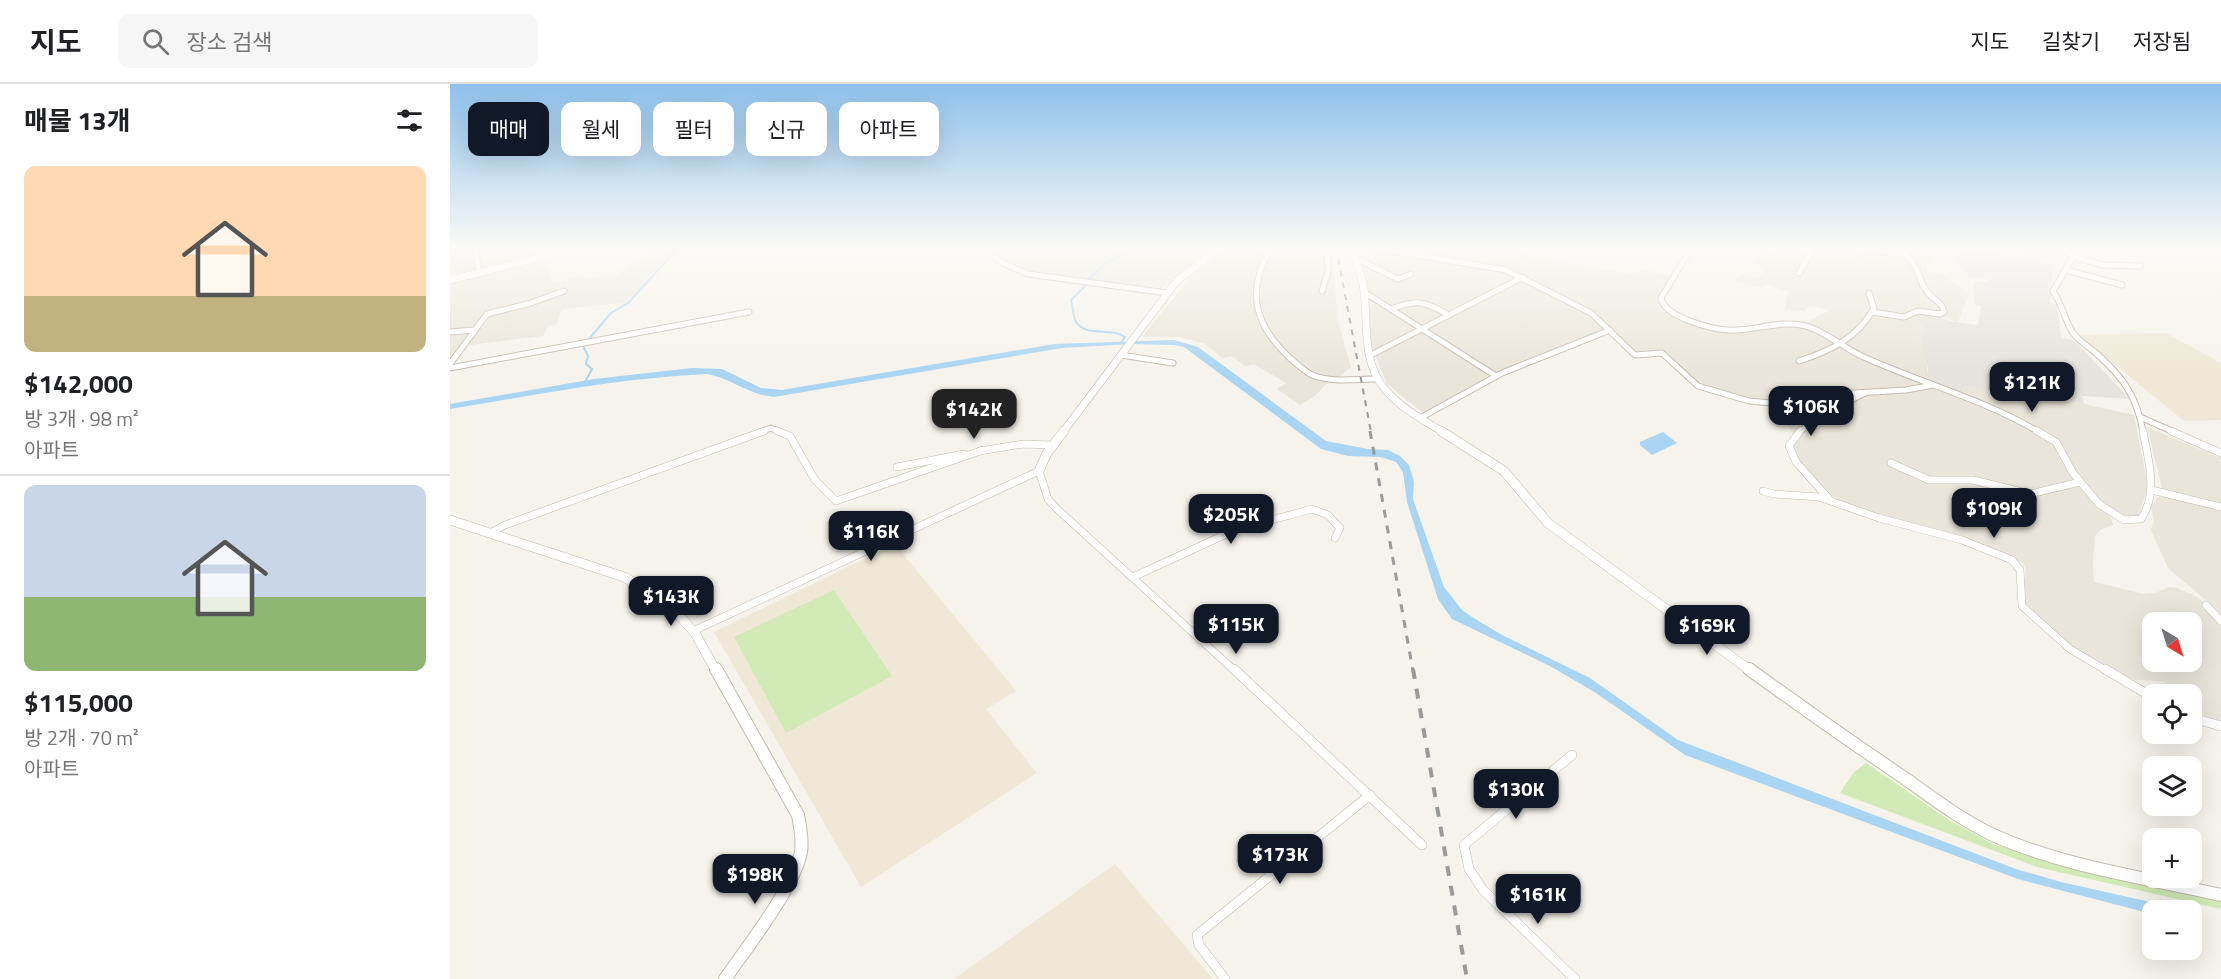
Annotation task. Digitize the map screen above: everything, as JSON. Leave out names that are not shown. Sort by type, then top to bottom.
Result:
[{"type":"street","points":[[1136,289],[1167,293]]},
{"type":"street","points":[[693,631],[1039,471],[1052,445],[1171,289]]},
{"type":"street","points":[[1257,289],[1262,322],[1277,348],[1317,376],[1377,378]]},
{"type":"street","points":[[1363,289],[1369,356],[1377,378],[1390,393],[1422,417],[1503,470],[1536,513],[1548,523],[1827,726],[1990,833],[2025,847],[2096,867],[2221,895]]},
{"type":"street","points":[[1369,356],[1500,289]]},
{"type":"street","points":[[1545,289],[1591,313],[1635,355],[1662,353],[1698,386],[1739,399],[1771,403],[1933,386]]},
{"type":"street","points":[[1667,289],[1661,298],[1662,304],[1671,312],[1687,320],[1728,330],[1797,324],[1816,330],[1865,358],[2012,416],[2056,442],[2080,482],[2099,504],[2124,520],[2141,519],[2146,513],[2148,497],[2152,490],[2139,407],[2128,388],[2106,362],[2072,332],[2062,304],[2054,291],[2055,289]]},
{"type":"street","points":[[1872,312],[1904,317],[1918,311],[1940,314],[1944,312],[1943,306],[1926,289]]},
{"type":"street","points":[[450,366],[490,313],[521,306],[564,291]]},
{"type":"street","points":[[1364,292],[1496,376]]},
{"type":"street","points":[[1799,361],[1826,353],[1856,331],[1874,308],[1869,293]]},
{"type":"street","points":[[1391,309],[1410,301],[1419,300],[1449,315]]},
{"type":"street","points":[[450,366],[749,312]]},
{"type":"street","points":[[450,332],[475,330]]},
{"type":"street","points":[[1422,417],[1496,376],[1610,330]]},
{"type":"street","points":[[1123,352],[1173,363]]},
{"type":"street","points":[[1832,502],[1796,462],[1790,446],[1794,435],[1803,427],[1826,412],[1872,391]]},
{"type":"street","points":[[2140,417],[2221,453]]},
{"type":"street","points":[[490,533],[505,525],[771,428],[790,436],[815,480],[836,501],[983,450]]},
{"type":"street","points":[[897,467],[1023,444],[1052,445]]},
{"type":"street","points":[[1892,463],[1929,480],[1973,480],[2030,494],[2037,494],[2068,483],[2080,482]]},
{"type":"street","points":[[1039,471],[1047,499],[1422,845]]},
{"type":"street","points":[[2152,490],[2221,507]]},
{"type":"street","points":[[1763,491],[1774,494],[1820,497],[1879,518],[1962,540],[2012,560],[2019,565],[2022,573],[2019,600],[2022,606],[2070,649],[2142,691]]},
{"type":"street","points":[[1133,577],[1234,530],[1312,509],[1336,522],[1340,528],[1335,538]]},
{"type":"street","points":[[450,520],[624,577],[665,600],[693,631],[798,815],[804,839],[793,877],[725,979]]},
{"type":"street","points":[[2206,605],[2221,621]]},
{"type":"street","points":[[2202,721],[2221,726]]},
{"type":"street","points":[[1572,755],[1464,845],[1464,860],[1473,879],[1483,890],[1575,979]]},
{"type":"street","points":[[1225,979],[1199,945],[1197,935],[1370,795]]},
{"type":"shaded area","points":[[450,289],[638,289],[625,303],[562,309],[556,324],[548,326],[543,336],[462,346],[450,358]]},
{"type":"shaded area","points":[[1181,289],[1335,289],[1338,322],[1351,367],[1339,377],[1329,381],[1315,396],[1300,405],[1277,389],[1286,383],[1254,364],[1246,366],[1231,356],[1222,358],[1205,344],[1180,337],[1142,337]]},
{"type":"shaded area","points":[[1362,289],[1539,289],[1590,315],[1605,329],[1511,367],[1423,413],[1387,384],[1371,345]]},
{"type":"shaded area","points":[[1547,289],[1664,289],[1657,300],[1673,316],[1734,333],[1781,326],[1801,326],[1925,385],[1778,400],[1740,398],[1700,386],[1666,354],[1635,353],[1594,313]]},
{"type":"shaded area","points":[[1779,289],[1927,289],[1942,312],[1909,315],[1872,312],[1841,342],[1805,324],[1829,310],[1813,306],[1806,308],[1806,311],[1785,309],[1788,291]]},
{"type":"shaded area","points":[[1927,289],[1962,289],[1969,294],[1958,322],[1941,316],[1946,309]]},
{"type":"shaded area","points":[[1974,289],[2051,289],[2050,303],[2057,305],[2061,338],[2074,340],[2130,399],[2082,396],[2084,404],[2048,396],[1965,386],[1959,393],[1921,380],[1927,377],[1928,368],[1919,335],[1926,330],[1913,316],[1922,313],[1955,322],[1978,325],[1981,306],[1974,304]]},
{"type":"shaded area","points":[[1876,314],[1904,318],[1913,316],[1926,330],[1919,336],[1927,361],[1927,377],[1921,380],[1848,347],[1846,344]]},
{"type":"shaded area","points":[[2166,333],[2221,363],[2221,420],[2184,421],[2079,335]]},
{"type":"shaded area","points":[[1965,386],[2048,396],[2134,415],[2148,487],[2138,517],[2119,515],[2102,504],[2084,484],[2059,442],[2030,422],[1959,393]]},
{"type":"shaded area","points":[[1935,387],[2009,417],[2054,444],[2079,485],[2111,518],[2113,525],[2100,530],[2095,536],[2094,582],[2144,594],[2155,593],[2169,587],[2177,588],[2198,597],[2221,624],[2221,723],[2202,717],[2202,684],[2166,684],[2164,681],[2135,680],[2109,672],[2073,649],[2023,604],[2026,569],[2023,563],[2000,553],[1848,505],[1831,495],[1798,462],[1792,446],[1795,436],[1788,426],[1785,413],[1834,399]]},
{"type":"shaded area","points":[[2147,427],[2221,458],[2221,617],[2208,602],[2168,568],[2151,530],[2154,521],[2151,507],[2157,498],[2164,496]]},
{"type":"shaded area","points":[[895,544],[1016,691],[986,709],[1037,773],[861,887],[714,632]]},
{"type":"shaded area","points":[[1115,864],[1213,979],[954,979]]},
{"type":"green space","points":[[834,590],[892,676],[786,733],[734,637]]},
{"type":"green space","points":[[1866,763],[1952,822],[1995,845],[2142,883],[2142,888],[2164,888],[2221,901],[2221,909],[2202,905],[2202,900],[2182,900],[2037,867],[1840,793],[1854,772]]},
{"type":"water","points":[[1174,340],[1198,347],[1326,441],[1368,449],[1388,450],[1400,456],[1409,465],[1414,482],[1413,499],[1444,587],[1462,610],[1502,635],[1590,678],[1678,740],[2016,869],[2061,882],[2142,900],[2142,911],[2018,879],[1685,755],[1596,693],[1550,666],[1452,619],[1438,599],[1407,502],[1403,472],[1396,462],[1381,457],[1348,456],[1321,449],[1184,347],[1133,344],[1062,348],[774,397],[756,393],[707,374],[610,383],[450,409],[450,404],[594,379],[692,368],[722,369],[761,388],[782,390],[1054,344]]},
{"type":"water","points":[[1663,432],[1677,443],[1652,455],[1640,445],[1640,442]]},
{"type":"waterway","points":[[585,382],[592,369],[586,364],[588,356],[583,346],[611,313],[628,303],[641,289]]},
{"type":"waterway","points":[[1082,289],[1071,300],[1075,320],[1079,326],[1091,331],[1119,334],[1125,337],[1121,343]]},
{"type":"railway","points":[[1344,289],[1371,432]]},
{"type":"railway","points":[[1370,431],[1413,671]]},
{"type":"railway","points":[[1413,669],[1467,979]]}]
